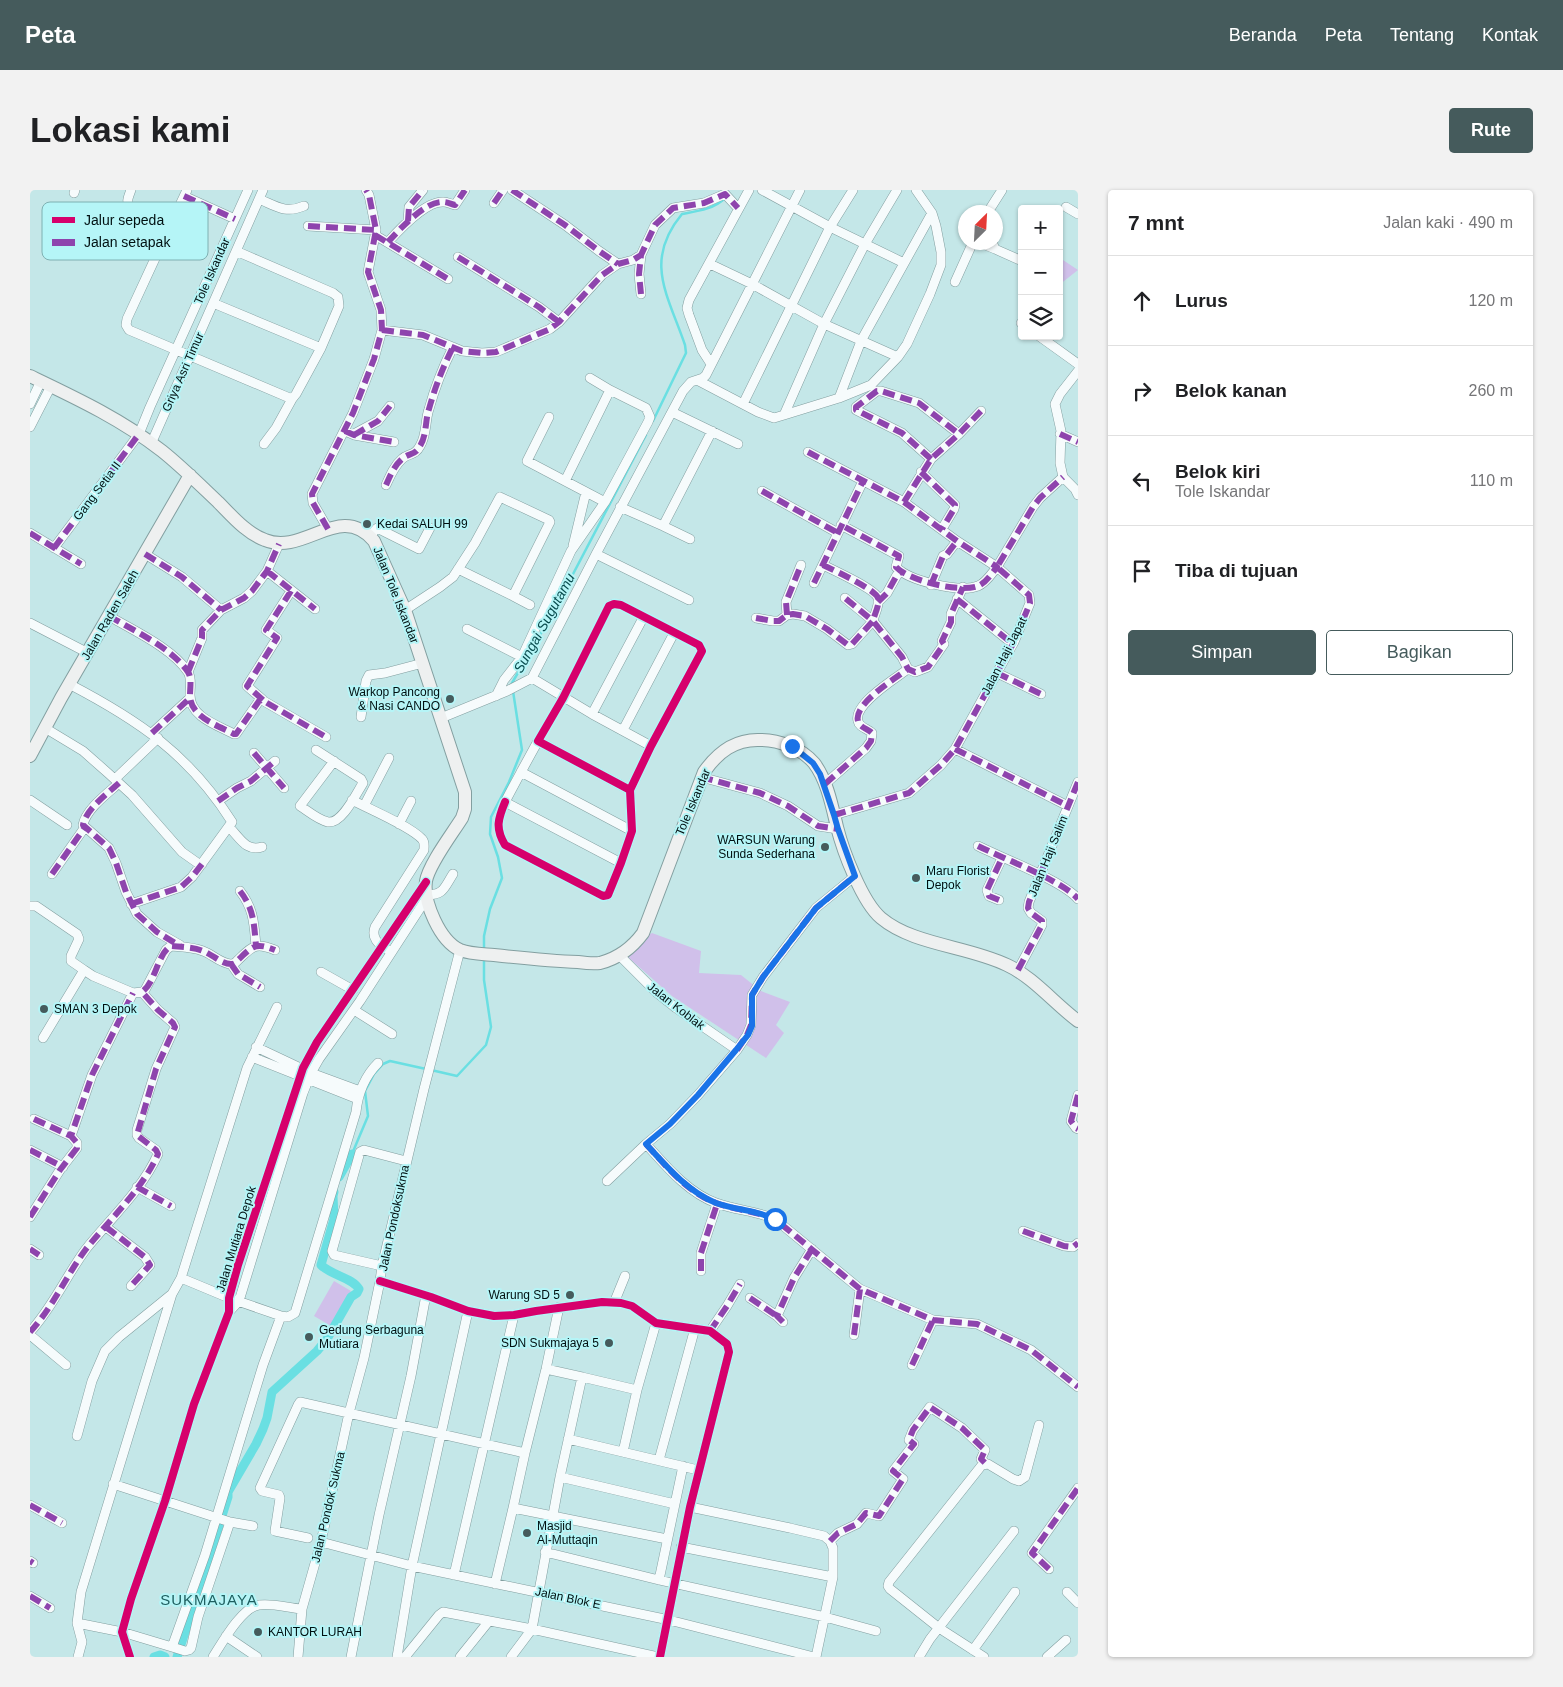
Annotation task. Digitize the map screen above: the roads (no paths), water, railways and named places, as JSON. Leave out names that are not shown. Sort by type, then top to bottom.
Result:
[{"type":"main road","points":[[40,381],[108,415],[139,434],[190,475],[257,537],[267,542],[279,544]]},
{"type":"main road","name":"Jalan Raden Saleh","points":[[30,756],[69,684],[190,475]]},
{"type":"main road","name":"Jalan Tole Iskandar","points":[[279,544],[295,542],[341,525],[352,526],[370,536],[374,541],[405,610],[465,792],[465,809],[462,818],[429,872],[426,892]]},
{"type":"main road","name":"Tole Iskandar","points":[[460,950],[477,954],[599,963],[620,956],[643,933],[701,777],[710,763],[728,747],[738,742],[765,740],[792,746],[813,763],[825,784],[838,829],[855,876],[868,903],[880,917],[894,927],[931,942],[976,952],[1018,970],[1078,1021]]},
{"type":"main road","points":[[426,892],[429,909],[441,930],[451,943],[460,950]]},
{"type":"street","points":[[127,202],[131,190]]},
{"type":"street","name":"Tole Iskandar","points":[[139,434],[248,190]]},
{"type":"street","name":"Griya Asri Timur","points":[[151,444],[263,190]]},
{"type":"street","points":[[328,529],[313,503],[312,494],[345,431],[369,372],[382,330],[381,310],[368,272],[376,233],[369,196],[366,190]]},
{"type":"street","points":[[408,221],[409,207],[423,190]]},
{"type":"street","points":[[388,242],[412,217],[438,202],[444,201],[455,205],[465,190]]},
{"type":"street","points":[[494,203],[503,190]]},
{"type":"street","points":[[512,190],[565,225],[599,252],[618,264]]},
{"type":"street","points":[[711,364],[702,350],[688,316],[687,308],[689,300],[710,264],[737,207],[749,190]]},
{"type":"street","points":[[762,190],[830,227],[904,263]]},
{"type":"street","points":[[441,718],[530,680],[683,391],[691,382],[706,375],[800,190]]},
{"type":"street","points":[[743,404],[830,227],[853,190]]},
{"type":"street","points":[[784,415],[824,324],[897,190]]},
{"type":"street","points":[[697,380],[758,412],[774,418],[839,398],[871,385],[898,357],[907,344],[930,294],[940,265],[940,242],[932,213],[916,190]]},
{"type":"street","points":[[992,205],[1002,190]]},
{"type":"street","points":[[186,193],[203,202]]},
{"type":"street","points":[[641,294],[639,274],[641,255],[655,225],[672,208],[704,203],[726,194],[737,207]]},
{"type":"street","points":[[259,199],[286,211],[294,211],[304,206]]},
{"type":"street","points":[[208,205],[235,219]]},
{"type":"street","points":[[1066,207],[1078,214]]},
{"type":"street","points":[[839,398],[862,341],[932,213]]},
{"type":"street","points":[[308,226],[376,233],[448,279]]},
{"type":"street","points":[[955,282],[969,250]]},
{"type":"street","points":[[1001,250],[1018,259]]},
{"type":"street","points":[[236,251],[333,293],[338,297],[339,306],[321,348],[276,428],[264,444]]},
{"type":"street","points":[[382,330],[423,335],[462,351],[496,352],[550,329],[602,275],[618,264],[633,260],[641,255]]},
{"type":"street","points":[[458,257],[558,322]]},
{"type":"street","points":[[154,260],[127,319],[126,325],[129,330],[292,399]]},
{"type":"street","points":[[710,264],[792,305],[824,324],[898,357]]},
{"type":"street","points":[[213,303],[321,348]]},
{"type":"street","points":[[1045,340],[1078,364]]},
{"type":"street","points":[[386,485],[402,459],[413,454],[422,444],[433,394],[453,347]]},
{"type":"street","points":[[1077,490],[1063,477],[1060,463],[1060,434],[1055,404],[1060,394],[1078,371]]},
{"type":"street","points":[[496,696],[504,680],[522,657],[571,551],[605,502],[650,417],[646,408],[590,378]]},
{"type":"street","points":[[30,404],[40,381]]},
{"type":"street","points":[[30,427],[40,381]]},
{"type":"street","points":[[565,481],[610,390]]},
{"type":"street","points":[[931,459],[902,433],[856,410],[856,407],[877,391],[881,391],[919,403],[959,434]]},
{"type":"street","points":[[354,434],[378,421],[390,406]]},
{"type":"street","points":[[904,502],[921,472],[931,459],[981,411]]},
{"type":"street","points":[[672,412],[738,444]]},
{"type":"street","points":[[549,417],[527,461],[605,502]]},
{"type":"street","points":[[345,431],[394,442]]},
{"type":"street","points":[[662,526],[712,431]]},
{"type":"street","name":"Gang Setia II","points":[[54,548],[139,434]]},
{"type":"street","points":[[1060,434],[1078,442]]},
{"type":"street","points":[[808,452],[904,502],[957,541],[997,567]]},
{"type":"street","points":[[921,472],[955,505],[942,530]]},
{"type":"street","points":[[762,492],[900,556],[896,567],[901,572],[931,584],[975,587],[981,585],[997,567],[1040,498],[1063,477]]},
{"type":"street","points":[[814,583],[863,481]]},
{"type":"street","points":[[571,551],[586,492]]},
{"type":"street","points":[[405,610],[453,577],[476,543],[500,497],[549,520],[549,525],[513,596]]},
{"type":"street","points":[[620,507],[690,539]]},
{"type":"street","points":[[370,536],[377,528],[419,549],[430,528]]},
{"type":"street","points":[[30,533],[81,564]]},
{"type":"street","points":[[931,584],[943,556],[947,554],[957,541]]},
{"type":"street","points":[[188,672],[202,638],[202,630],[221,610],[244,598],[252,591],[267,571],[279,544]]},
{"type":"street","points":[[145,554],[182,577],[221,610]]},
{"type":"street","points":[[596,554],[689,600]]},
{"type":"street","points":[[787,615],[786,602],[801,565]]},
{"type":"street","points":[[756,618],[773,621],[793,614],[805,616],[827,629],[848,645],[852,644],[873,622],[878,598],[875,594],[850,578],[824,565]]},
{"type":"street","name":"Jalan Haji Japat","points":[[834,815],[909,793],[941,765],[955,749],[1014,642],[1030,599],[1026,593],[997,567]]},
{"type":"street","points":[[458,569],[530,605]]},
{"type":"street","points":[[267,571],[291,592],[315,609]]},
{"type":"street","points":[[878,602],[887,593],[897,574],[901,572]]},
{"type":"street","points":[[825,784],[866,748],[871,741],[872,733],[860,725],[857,720],[869,698],[908,670],[918,672],[928,667],[936,658],[944,644],[942,641],[943,637],[951,622],[951,614],[963,587]]},
{"type":"street","points":[[291,592],[266,630],[277,638],[247,686],[263,700],[326,737]]},
{"type":"street","points":[[845,598],[873,622],[902,657],[908,670]]},
{"type":"street","points":[[957,599],[1008,640],[1014,642]]},
{"type":"street","points":[[614,604],[621,605],[643,618],[699,645],[702,651],[651,746],[630,790],[632,831],[622,864],[608,894],[604,897],[505,845],[499,836],[498,818],[538,741],[564,698],[609,606],[614,604]]},
{"type":"street","points":[[109,616],[164,649],[188,672],[190,678],[190,698],[194,710],[202,718],[234,734],[238,732],[259,701],[263,700]]},
{"type":"street","points":[[592,714],[643,618]]},
{"type":"street","points":[[30,623],[88,653]]},
{"type":"street","points":[[467,629],[522,657]]},
{"type":"street","points":[[622,730],[674,633]]},
{"type":"street","points":[[361,717],[366,681],[369,675],[403,669],[422,663]]},
{"type":"street","points":[[997,673],[1041,694]]},
{"type":"street","points":[[530,680],[651,746]]},
{"type":"street","points":[[69,684],[111,706],[155,736],[180,758],[210,789],[230,825],[249,847],[255,849],[262,847]]},
{"type":"street","points":[[182,947],[157,932],[136,914],[109,848],[83,824],[86,816],[190,698]]},
{"type":"street","points":[[45,728],[83,751],[139,802],[182,852],[202,864]]},
{"type":"street","points":[[538,741],[630,790]]},
{"type":"street","points":[[955,749],[1068,806]]},
{"type":"street","points":[[292,800],[319,818],[330,822],[337,820],[342,815],[363,783],[361,778],[316,750]]},
{"type":"street","points":[[254,752],[272,764],[284,788]]},
{"type":"street","points":[[364,806],[389,758]]},
{"type":"street","points":[[300,806],[334,761]]},
{"type":"street","points":[[218,801],[236,788],[251,781],[272,764]]},
{"type":"street","points":[[521,772],[632,831]]},
{"type":"street","points":[[701,777],[760,793],[788,806],[818,826],[838,829]]},
{"type":"street","name":"Jalan Haji Salim","points":[[1018,970],[1042,925],[1042,921],[1031,913],[1028,905],[1078,782]]},
{"type":"street","points":[[30,800],[67,825]]},
{"type":"street","points":[[352,800],[412,830],[424,843],[424,850],[374,931],[375,939],[392,952]]},
{"type":"street","points":[[399,824],[411,801]]},
{"type":"street","points":[[505,802],[622,864]]},
{"type":"street","points":[[131,904],[181,887],[192,877],[230,825]]},
{"type":"street","points":[[52,874],[85,827]]},
{"type":"street","points":[[978,846],[1040,875],[1071,892],[1078,899]]},
{"type":"street","points":[[999,900],[989,896],[987,890],[1002,858]]},
{"type":"street","points":[[426,892],[437,895],[441,893],[453,874]]},
{"type":"street","points":[[608,1181],[676,1118],[736,1050],[748,1035],[752,1026],[752,995],[763,977],[816,908],[855,876]]},
{"type":"street","points":[[240,891],[248,901],[254,920],[256,946]]},
{"type":"street","points":[[397,891],[413,900]]},
{"type":"street","name":"Jalan Mutiara Depok","points":[[122,1632],[165,1501],[194,1404],[228,1312],[229,1298],[305,1074],[318,1042],[413,900],[426,892]]},
{"type":"street","name":"Jalan Mutiara Depok","points":[[228,1312],[239,1302],[305,1074],[354,1010],[392,952],[426,892]]},
{"type":"street","points":[[30,906],[36,906],[77,934],[79,939],[71,956],[71,961],[93,976],[138,992],[175,1026],[156,1069],[137,1130],[139,1138],[156,1150],[158,1154],[155,1162],[106,1227],[85,1250],[42,1319],[30,1334],[66,1365]]},
{"type":"street","points":[[70,1136],[92,1076],[138,992],[148,986],[168,948],[171,946],[202,950],[223,962],[231,964],[235,963],[252,947],[266,947],[275,950]]},
{"type":"street","name":"Jalan Pondoksukma","points":[[364,1358],[382,1266],[406,1161],[460,950]]},
{"type":"street","name":"Jalan Koblak","points":[[620,956],[656,992],[736,1050]]},
{"type":"street","points":[[231,964],[238,974],[260,987]]},
{"type":"street","points":[[43,1038],[84,970]]},
{"type":"street","points":[[321,972],[353,990]]},
{"type":"street","points":[[78,1657],[82,1642],[77,1623],[81,1592],[113,1484],[172,1294],[181,1278],[247,1068],[278,1007]]},
{"type":"street","points":[[354,1010],[392,1034]]},
{"type":"street","points":[[256,1047],[305,1074]]},
{"type":"street","points":[[252,1057],[305,1074],[359,1095]]},
{"type":"street","points":[[181,1278],[239,1302],[281,1316],[288,1317],[295,1313],[356,1112],[359,1095],[371,1070],[378,1063]]},
{"type":"street","points":[[1078,1095],[1071,1121],[1078,1129]]},
{"type":"street","points":[[30,1217],[77,1148],[77,1143],[70,1136],[34,1119]]},
{"type":"street","points":[[646,1144],[693,1191],[717,1204],[764,1214],[775,1219],[860,1289],[933,1320],[977,1324],[1031,1350],[1078,1387]]},
{"type":"street","points":[[30,1150],[63,1166]]},
{"type":"street","points":[[382,1266],[334,1255],[332,1251],[360,1152],[364,1150],[406,1161]]},
{"type":"street","points":[[137,1187],[171,1206]]},
{"type":"street","points":[[701,1271],[701,1253],[717,1204]]},
{"type":"street","points":[[106,1227],[150,1264],[131,1286]]},
{"type":"street","points":[[1022,1231],[1064,1246],[1072,1247],[1078,1243]]},
{"type":"street","points":[[30,1249],[39,1255]]},
{"type":"street","points":[[750,1298],[780,1319],[794,1278],[812,1249]]},
{"type":"street","points":[[614,1303],[625,1276]]},
{"type":"street","points":[[380,1281],[426,1295],[468,1312],[494,1316],[514,1315],[559,1307],[614,1303],[632,1306],[656,1323],[710,1331],[727,1344],[729,1352],[698,1470],[659,1657],[626,1653],[532,1628],[446,1612],[441,1613],[404,1657]]},
{"type":"street","points":[[710,1331],[740,1284]]},
{"type":"street","points":[[854,1335],[860,1289]]},
{"type":"street","points":[[77,1436],[92,1381],[105,1351],[119,1337],[172,1294]]},
{"type":"street","points":[[351,1657],[370,1556],[411,1376],[426,1295]]},
{"type":"street","points":[[495,1584],[559,1307]]},
{"type":"street","points":[[397,1657],[412,1566],[468,1312]]},
{"type":"street","points":[[454,1575],[514,1315]]},
{"type":"street","points":[[77,1623],[122,1632],[178,1649],[189,1650],[191,1648],[222,1520],[263,1365],[281,1316]]},
{"type":"street","points":[[912,1364],[933,1320]]},
{"type":"street","points":[[623,1452],[637,1390],[656,1323]]},
{"type":"street","points":[[659,1460],[695,1328]]},
{"type":"street","name":"Jalan Pondok Sukma","points":[[298,1657],[302,1609],[321,1542],[349,1413],[364,1358]]},
{"type":"street","points":[[546,1369],[637,1390]]},
{"type":"street","points":[[511,1657],[532,1628],[545,1552],[582,1377]]},
{"type":"street","points":[[308,1538],[275,1531],[280,1498],[278,1494],[262,1491],[260,1485],[298,1404],[303,1402],[400,1426],[525,1453]]},
{"type":"street","points":[[830,1541],[838,1533],[857,1524],[866,1513],[879,1516],[903,1479],[893,1471],[914,1444],[909,1440],[913,1430],[930,1407],[962,1428],[985,1450],[981,1459],[985,1463],[1019,1481],[1025,1477],[1039,1425]]},
{"type":"street","points":[[568,1439],[698,1470]]},
{"type":"street","points":[[984,1657],[939,1628],[888,1586],[985,1463]]},
{"type":"street","points":[[658,1580],[683,1466]]},
{"type":"street","points":[[560,1477],[675,1504]]},
{"type":"street","points":[[113,1484],[222,1520],[253,1526]]},
{"type":"street","points":[[1049,1569],[1032,1553],[1078,1488]]},
{"type":"street","points":[[30,1505],[62,1523]]},
{"type":"street","points":[[690,1507],[824,1536],[830,1541],[833,1548],[833,1577],[815,1657]]},
{"type":"street","points":[[513,1508],[667,1539]]},
{"type":"street","points":[[178,1649],[205,1554],[222,1520]]},
{"type":"street","points":[[919,1657],[930,1639],[1014,1531]]},
{"type":"street","name":"Jalan Blok E","points":[[321,1542],[412,1566],[668,1620],[815,1657]]},
{"type":"street","points":[[681,1547],[833,1577]]},
{"type":"street","points":[[545,1552],[658,1580],[674,1582],[825,1617],[876,1631]]},
{"type":"street","points":[[973,1650],[1015,1592]]},
{"type":"street","points":[[1067,1592],[1078,1603]]},
{"type":"street","points":[[30,1596],[50,1608]]},
{"type":"street","points":[[213,1657],[226,1636],[249,1608],[265,1605],[302,1609]]},
{"type":"street","points":[[460,1657],[489,1621]]},
{"type":"street","points":[[122,1632],[130,1657]]},
{"type":"street","points":[[226,1636],[257,1657]]},
{"type":"street","points":[[1047,1657],[1066,1640]]},
{"type":"waterway","name":"Sungai Sugutamu","points":[[653,421],[686,353],[662,278],[661,263],[664,247],[670,231],[682,214],[711,207],[725,198]]},
{"type":"waterway","name":"Sungai Sugutamu","points":[[512,686],[646,435]]},
{"type":"waterway","name":"Sungai Sugutamu","points":[[484,951],[484,936],[490,909],[502,878],[498,857],[490,834],[491,817],[509,782],[522,750],[513,691]]},
{"type":"waterway","name":"Sungai Sugutamu","points":[[431,1070],[457,1076],[486,1045],[491,1027],[484,980],[484,959]]},
{"type":"waterway","name":"Sungai Sugutamu","points":[[352,1154],[368,1116],[365,1091],[374,1074],[383,1064],[390,1061],[426,1069]]},
{"type":"waterway","points":[[339,1177],[352,1154]]},
{"type":"waterway","points":[[177,1657],[228,1492],[263,1429],[272,1392],[317,1351],[327,1339],[351,1297],[359,1289],[352,1282],[321,1265],[334,1219],[334,1192]]},
{"type":"waterway","points":[[154,1657],[160,1655],[165,1657]]},
{"type":"place","name":"Kedai SALUH 99","points":[[367,524]]},
{"type":"place","name":"Warkop Pancong & Nasi CANDO","points":[[450,699]]},
{"type":"place","name":"WARSUN Warung Sunda Sederhana","points":[[825,847]]},
{"type":"place","name":"Maru Florist Depok","points":[[916,878]]},
{"type":"place","name":"SMAN 3 Depok","points":[[44,1009]]},
{"type":"place","name":"Warung SD 5","points":[[570,1295]]},
{"type":"place","name":"Gedung Serbaguna Mutiara","points":[[309,1337]]},
{"type":"place","name":"SDN Sukmajaya 5","points":[[609,1343]]},
{"type":"place","name":"Masjid Al-Muttaqin","points":[[527,1533]]},
{"type":"place","name":"KANTOR LURAH","points":[[258,1632]]},
{"type":"district","name":"SUKMAJAYA","points":[[209,1600]]}]
